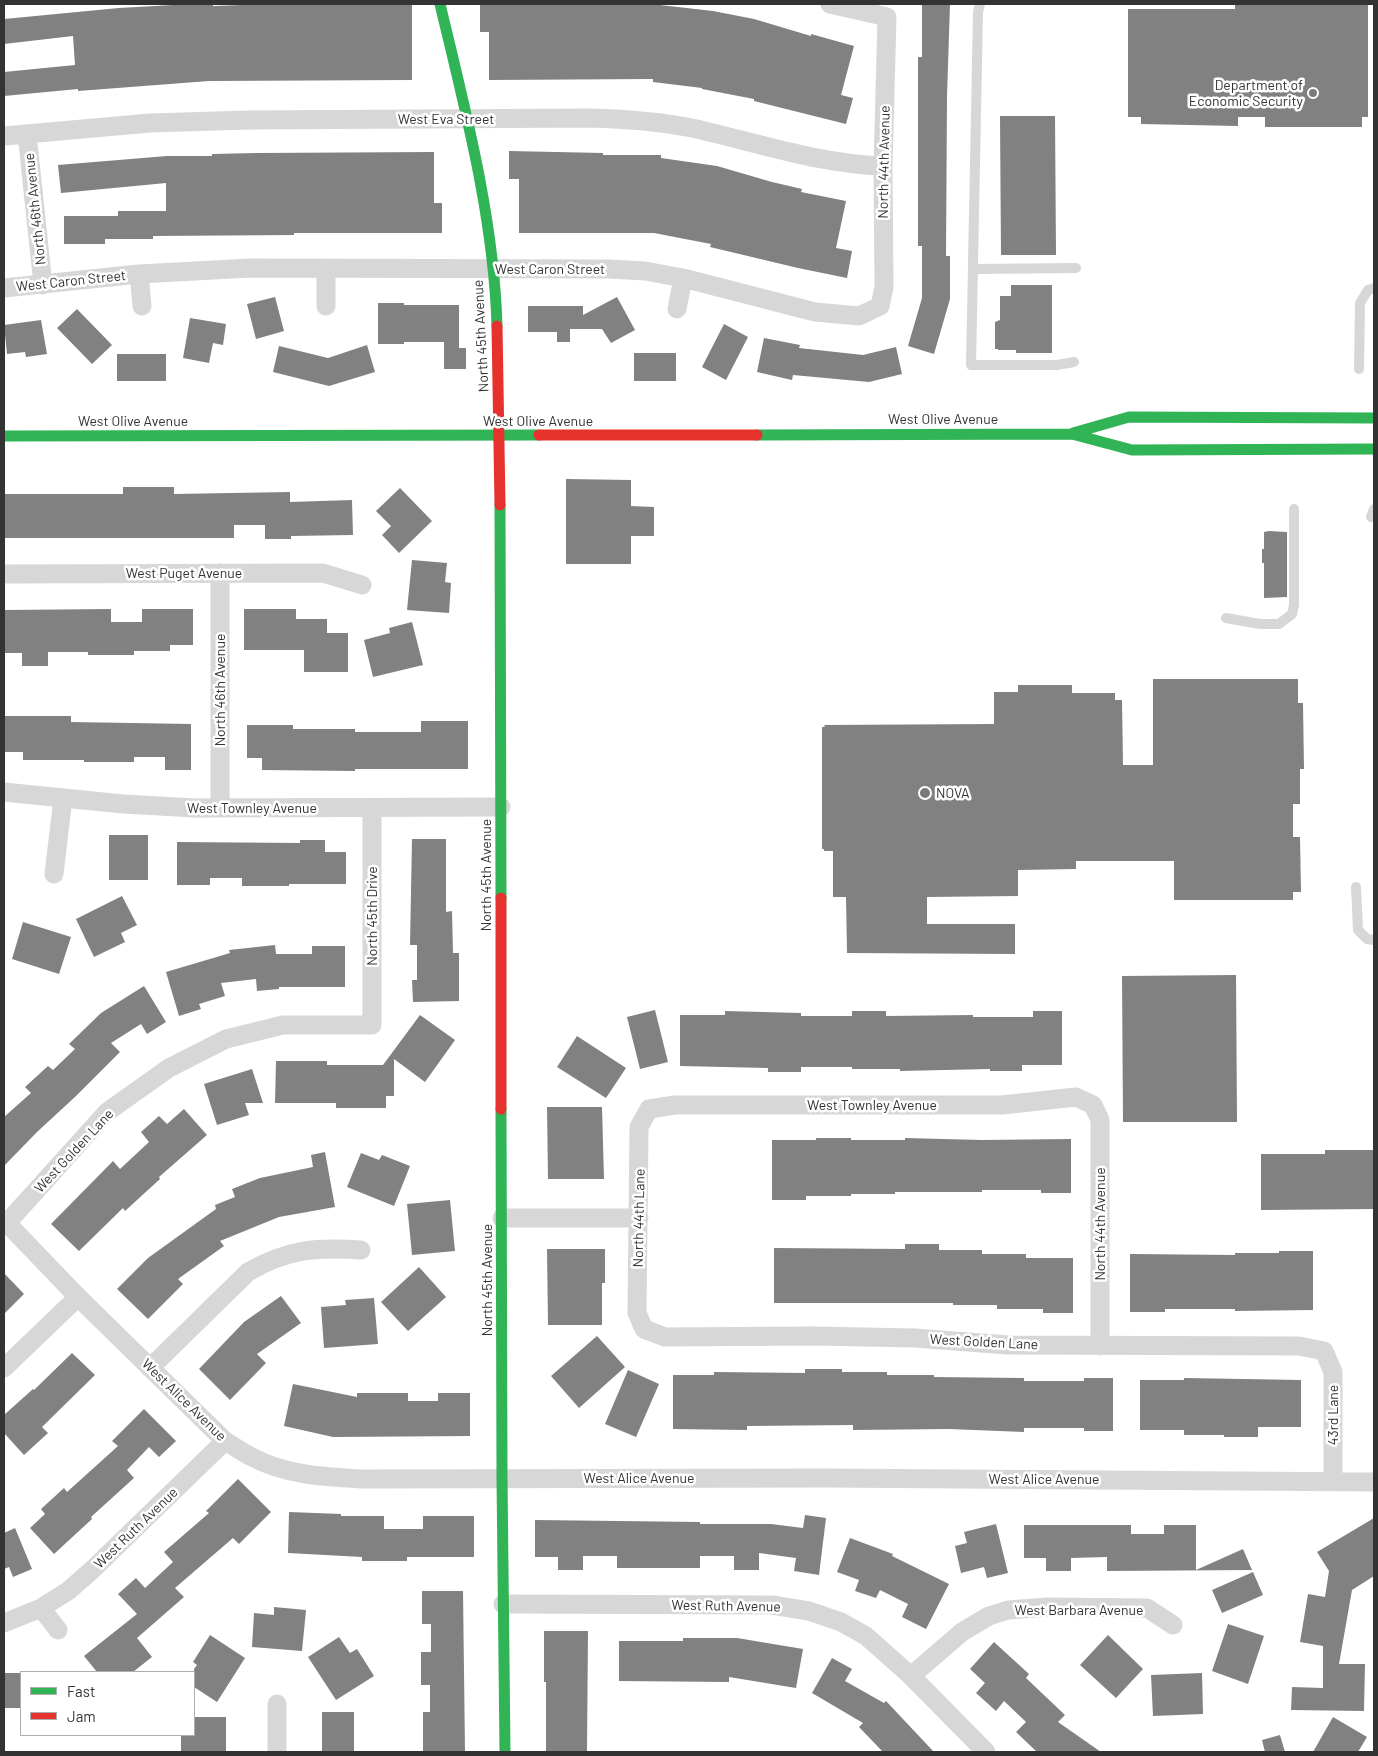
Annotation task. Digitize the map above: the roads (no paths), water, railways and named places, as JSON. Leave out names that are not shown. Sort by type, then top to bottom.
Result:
[{"type":"street","name":"North 45th Avenue","points":[[440,4],[467,119],[489,236],[496,303],[500,436],[502,1478],[505,1752]]},
{"type":"street","points":[[830,4],[865,8]]},
{"type":"street","name":"North 44th Avenue","points":[[865,8],[887,17],[883,166],[884,288],[880,306]]},
{"type":"street","name":"West Eva Street","points":[[4,136],[170,122],[630,119],[690,128],[854,165],[883,166]]},
{"type":"street","name":"North 46th Avenue","points":[[27,134],[43,285]]},
{"type":"street","name":"West Caron Street","points":[[4,288],[139,274],[251,268],[617,269],[644,271],[683,278],[815,312],[859,316],[880,306]]},
{"type":"street","points":[[326,268],[326,306]]},
{"type":"street","name":"West Caron Street","points":[[139,274],[142,306]]},
{"type":"street","points":[[677,309],[683,278]]},
{"type":"street","name":"West Olive Avenue","points":[[1072,434],[1129,417],[1374,418]]},
{"type":"street","name":"West Olive Avenue","points":[[4,436],[1072,434],[1132,450],[1374,449]]},
{"type":"street","name":"North 46th Avenue","points":[[220,573],[220,808]]},
{"type":"street","name":"West Puget Avenue","points":[[4,574],[324,573],[362,585]]},
{"type":"street","name":"West Townley Avenue","points":[[4,792],[123,804],[220,808],[501,807]]},
{"type":"street","points":[[54,874],[63,798]]},
{"type":"street","name":"North 45th Drive","points":[[372,808],[372,1024]]},
{"type":"street","name":"West Golden Lane","points":[[6,1222],[108,1112],[169,1068],[226,1039],[283,1025],[372,1024]]},
{"type":"street","name":"West Townley Avenue","points":[[649,1109],[675,1105],[1002,1105],[1076,1097],[1093,1105]]},
{"type":"street","name":"North 44th Avenue","points":[[1093,1105],[1100,1120],[1100,1346]]},
{"type":"street","name":"North 44th Lane","points":[[644,1328],[637,1313],[639,1127],[649,1109]]},
{"type":"street","points":[[502,1218],[639,1218]]},
{"type":"street","name":"West Alice Avenue","points":[[6,1222],[225,1441],[252,1458],[281,1469],[331,1478],[826,1478],[1374,1482]]},
{"type":"street","points":[[150,1368],[248,1272],[268,1261],[289,1253],[328,1248],[361,1250]]},
{"type":"street","points":[[4,1368],[78,1296]]},
{"type":"street","name":"West Golden Lane","points":[[644,1328],[665,1337],[812,1336],[915,1338],[1008,1345],[1299,1346],[1324,1351]]},
{"type":"street","name":"43rd Lane","points":[[1324,1351],[1333,1372],[1333,1481]]},
{"type":"street","name":"West Ruth Avenue","points":[[4,1623],[41,1608],[68,1591],[225,1441]]},
{"type":"street","name":"West Ruth Avenue","points":[[503,1604],[772,1605],[809,1611],[841,1622],[866,1636],[912,1676],[986,1752]]},
{"type":"street","name":"West Barbara Avenue","points":[[912,1676],[962,1632],[989,1616],[1008,1610],[1048,1607],[1147,1608],[1173,1625]]},
{"type":"street","points":[[41,1608],[58,1630]]},
{"type":"street","points":[[277,1704],[277,1752]]},
{"type":"lane","points":[[980,4],[978,12],[971,365],[1057,365],[1074,362]]},
{"type":"lane","points":[[973,268],[1076,268]]},
{"type":"lane","points":[[1359,369],[1360,303],[1368,290],[1374,288]]},
{"type":"lane","points":[[1226,618],[1260,624],[1279,624],[1292,614],[1294,605],[1294,509]]},
{"type":"lane","points":[[1356,887],[1358,930],[1367,939],[1374,940]]},
{"type":"place","name":"Department of Economic Security","points":[[1313,93]]},
{"type":"place","name":"NOVA","points":[[925,793]]}]
